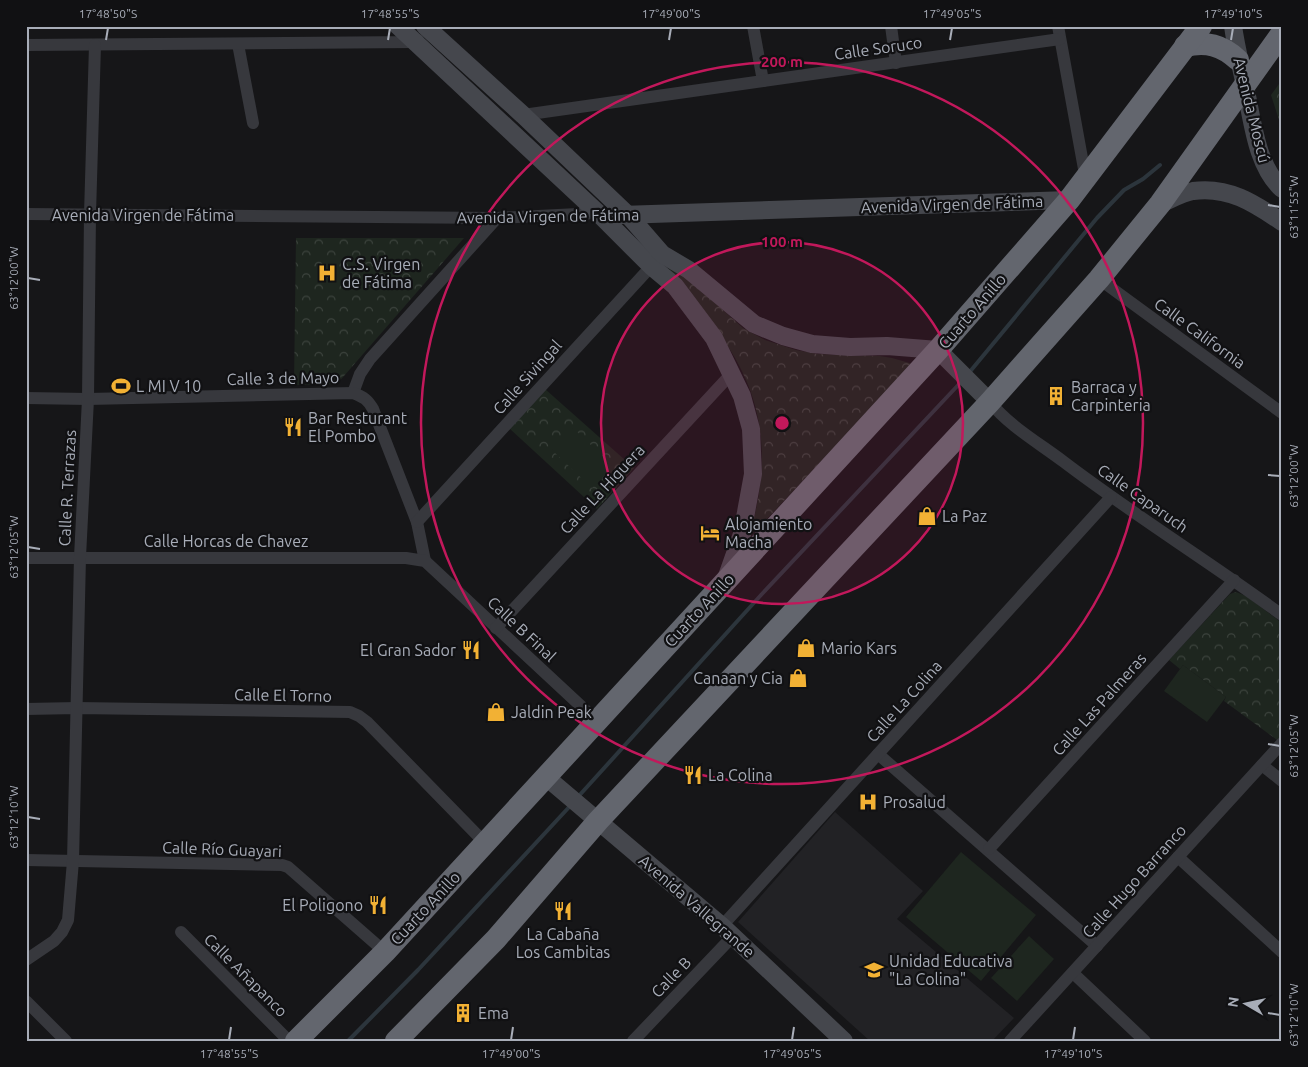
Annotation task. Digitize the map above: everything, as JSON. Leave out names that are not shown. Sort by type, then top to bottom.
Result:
[{"type":"highway","name":"Cuarto Anillo","points":[[296,1041],[385,952],[725,582],[944,356],[1086,180],[1201,26]]},
{"type":"highway","points":[[396,1041],[496,939],[590,814],[983,395],[1099,279],[1160,204],[1282,33]]},
{"type":"highway","points":[[1185,46],[1208,44],[1224,49],[1238,60]]},
{"type":"street","points":[[398,26],[598,213],[656,260],[689,270],[754,324],[783,336],[812,344],[850,347],[887,346],[944,356],[983,395]]},
{"type":"street","points":[[753,26],[764,80]]},
{"type":"street","points":[[890,26],[896,63]]},
{"type":"street","name":"Avenida Moscú","points":[[1233,26],[1238,60],[1257,140],[1265,165],[1276,184],[1282,189]]},
{"type":"street","points":[[26,45],[414,42],[428,29],[523,115],[629,216],[656,260],[714,338],[742,396],[751,429],[753,474],[742,534],[725,582]]},
{"type":"street","points":[[1059,33],[1086,180]]},
{"type":"street","name":"Calle Soruco","points":[[523,115],[896,63],[1059,33]]},
{"type":"street","points":[[238,44],[253,123]]},
{"type":"street","name":"Calle R. Terrazas","points":[[26,960],[54,941],[62,932],[68,920],[73,861],[80,557],[88,399],[90,214],[95,45]]},
{"type":"street","points":[[1160,204],[1192,191],[1214,190],[1237,194],[1258,205],[1282,222]]},
{"type":"street","name":"Avenida Virgen de Fátima","points":[[26,214],[497,218],[598,213],[629,216],[1069,200]]},
{"type":"street","points":[[354,393],[360,374],[370,359],[497,218]]},
{"type":"street","name":"Calle Sivingal","points":[[417,522],[656,260]]},
{"type":"street","name":"Calle California","points":[[1099,279],[1282,413]]},
{"type":"street","name":"Calle La Higuera","points":[[496,628],[732,373]]},
{"type":"street","name":"Calle 3 de Mayo","points":[[26,398],[88,399],[354,393],[363,396],[369,401],[373,409],[417,522],[425,561]]},
{"type":"street","name":"Calle Caparuch","points":[[983,395],[1006,418],[1111,498],[1234,580],[1282,615]]},
{"type":"street","name":"Calle La Colina","points":[[727,931],[878,754],[1111,498]]},
{"type":"street","name":"Calle Horcas de Chavez","points":[[26,558],[406,558],[425,561]]},
{"type":"street","name":"Calle B Final","points":[[425,561],[597,721]]},
{"type":"street","name":"Calle Las Palmeras","points":[[989,849],[1234,580]]},
{"type":"street","name":"Calle El Torno","points":[[26,709],[350,712],[367,722],[485,843]]},
{"type":"street","name":"Calle Hugo Barranco","points":[[1010,1041],[1282,742]]},
{"type":"street","points":[[878,754],[989,849],[1097,946]]},
{"type":"street","points":[[1262,765],[1282,781]]},
{"type":"street","name":"Avenida Vallegrande","points":[[546,776],[727,931],[844,1041]]},
{"type":"street","points":[[1178,857],[1282,952]]},
{"type":"street","name":"Calle Río Guayari","points":[[26,860],[282,865],[288,867],[385,952]]},
{"type":"street","name":"Calle B","points":[[633,1041],[727,931]]},
{"type":"street","name":"Calle Añapanco","points":[[181,932],[289,1041]]},
{"type":"street","points":[[1073,973],[1145,1041]]},
{"type":"street","points":[[26,1000],[66,1041]]},
{"type":"shaded area","name":"Unidad Educativa \"La Colina\"","points":[[835,812],[923,891],[897,919],[1014,1018],[992,1041],[870,1041],[738,922]]},
{"type":"green space","points":[[1282,80],[1282,129],[1271,95]]},
{"type":"green space","points":[[296,238],[464,238],[337,384],[294,385]]},
{"type":"green space","points":[[662,255],[743,328],[765,340],[796,350],[818,354],[880,356],[913,364],[748,539],[760,488],[762,464],[761,439],[751,392],[741,368],[727,345],[667,266]]},
{"type":"green space","points":[[545,389],[634,468],[597,509],[509,428]]},
{"type":"green space","points":[[573,428],[612,465],[592,488],[552,450]]},
{"type":"green space","points":[[1236,592],[1246,596],[1282,623],[1282,735],[1277,740],[1224,701],[1226,697],[1183,665],[1180,669],[1169,660],[1230,594]]},
{"type":"green space","points":[[1183,665],[1226,697],[1207,722],[1164,691]]},
{"type":"green space","points":[[961,852],[1036,915],[981,981],[906,917]]},
{"type":"green space","points":[[1029,936],[1054,959],[1017,1001],[991,978]]},
{"type":"waterway","points":[[968,374],[1097,218],[1124,190],[1143,179],[1160,165]]},
{"type":"waterway","points":[[577,798],[761,595],[962,381]]},
{"type":"waterway","points":[[348,1041],[418,970],[571,805]]},
{"type":"place","name":"C.S. Virgen de Fátima","points":[[327,273]]},
{"type":"place","name":"L MI V 10","points":[[121,386]]},
{"type":"place","name":"Barraca y Carpinteria","points":[[1056,396]]},
{"type":"place","name":"Bar Resturant El Pombo","points":[[293,427]]},
{"type":"place","name":"La Paz","points":[[927,516]]},
{"type":"place","name":"Alojamiento Macha","points":[[710,533]]},
{"type":"place","name":"Mario Kars","points":[[806,648]]},
{"type":"place","name":"El Gran Sador","points":[[471,650]]},
{"type":"place","name":"Canaan y Cia","points":[[798,678]]},
{"type":"place","name":"Jaldin Peak","points":[[496,712]]},
{"type":"place","name":"La Colina","points":[[693,775]]},
{"type":"place","name":"Prosalud","points":[[868,802]]},
{"type":"place","name":"El Poligono","points":[[378,905]]},
{"type":"place","name":"La Cabaña Los Cambitas","points":[[563,911]]},
{"type":"place","name":"Unidad Educativa \"La Colina\"","points":[[874,970]]},
{"type":"place","name":"Ema","points":[[463,1013]]}]
